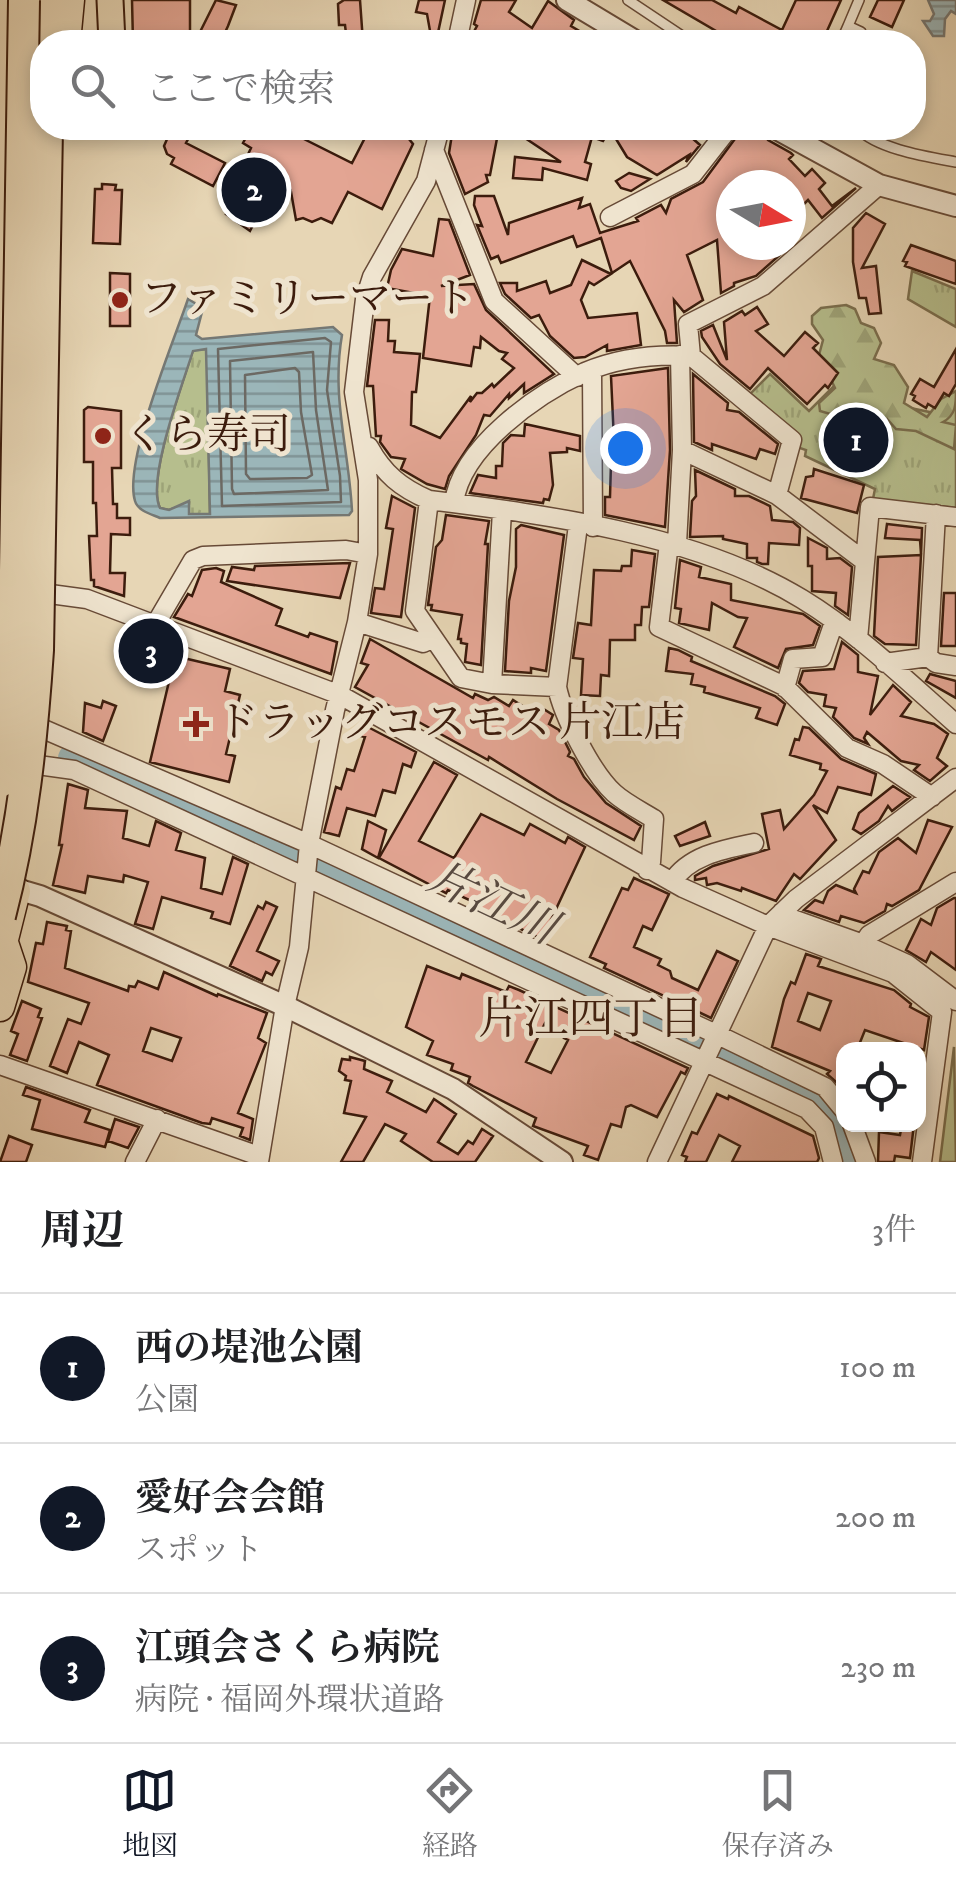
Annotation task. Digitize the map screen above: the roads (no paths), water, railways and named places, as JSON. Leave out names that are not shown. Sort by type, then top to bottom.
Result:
[{"type":"highway","points":[[1,938],[34,701],[24,133],[9,0]]},
{"type":"highway","points":[[0,782],[12,665],[16,571],[24,0]]},
{"type":"highway","points":[[48,30],[49,0]]},
{"type":"highway","points":[[67,30],[70,0]]},
{"type":"highway","points":[[0,796],[18,591],[10,450],[24,133]]},
{"type":"highway","points":[[0,1006],[12,966],[1,938],[8,886],[38,764],[42,728],[50,594],[57,140]]},
{"type":"main road","points":[[110,0],[111,30]]},
{"type":"street","points":[[460,30],[466,0]]},
{"type":"street","points":[[568,0],[617,30]]},
{"type":"street","points":[[0,1066],[157,1119],[259,1159],[299,948],[308,844],[357,622],[368,554],[370,521],[364,448],[354,392],[365,300],[372,277],[426,181],[435,140]]},
{"type":"street","points":[[610,217],[693,174],[720,140]]},
{"type":"street","points":[[797,140],[878,185],[956,206]]},
{"type":"street","points":[[434,150],[494,300],[584,374],[586,526],[558,687],[560,703],[602,780],[616,796],[654,819],[646,870]]},
{"type":"street","points":[[878,185],[763,286],[688,324],[682,450],[673,544],[659,627],[785,688],[847,748],[883,764],[932,798]]},
{"type":"street","points":[[454,503],[470,462],[506,420],[584,374],[652,354],[686,355],[792,440],[777,495]]},
{"type":"street","points":[[364,448],[370,447],[384,473],[429,500],[673,544],[763,578],[838,623],[956,724]]},
{"type":"street","points":[[10,450],[50,448]]},
{"type":"street","points":[[682,450],[777,495],[863,560]]},
{"type":"street","points":[[429,500],[415,611],[432,640],[461,678],[492,684],[558,687]]},
{"type":"street","points":[[858,639],[870,507],[956,517]]},
{"type":"street","points":[[492,684],[502,511]]},
{"type":"street","points":[[928,657],[936,514]]},
{"type":"street","points":[[155,624],[192,560],[203,556],[346,550],[368,554]]},
{"type":"street","points":[[50,594],[87,599],[340,695],[646,870],[775,919],[893,972],[942,1012],[922,1162]]},
{"type":"street","points":[[357,622],[423,644],[432,640]]},
{"type":"street","points":[[785,688],[793,659],[822,657],[832,628],[838,623]]},
{"type":"street","points":[[885,662],[928,657],[936,664],[956,666]]},
{"type":"street","points":[[42,728],[308,844],[825,1087],[836,1100]]},
{"type":"street","points":[[5,737],[38,764],[74,770],[807,1109],[824,1127],[833,1162]]},
{"type":"street","points":[[657,1162],[775,919],[956,778]]},
{"type":"street","points":[[672,882],[678,872],[715,850],[754,843]]},
{"type":"street","points":[[863,944],[869,935],[956,883]]},
{"type":"street","points":[[8,886],[40,896],[285,1006],[452,1089],[562,1162]]},
{"type":"street","points":[[775,919],[786,917],[863,944],[907,964],[956,1001]]},
{"type":"street","points":[[136,1162],[157,1119]]},
{"type":"street","points":[[855,1132],[866,1162]]},
{"type":"lane","points":[[628,0],[673,30]]},
{"type":"lane","points":[[846,30],[860,0]]},
{"type":"lane","points":[[848,26],[856,30]]},
{"type":"lane","points":[[877,140],[914,154],[956,162]]},
{"type":"water","points":[[928,0],[956,0],[956,14],[951,11],[945,19],[944,36],[933,36],[923,21],[930,21],[934,14]]},
{"type":"water","points":[[188,299],[203,308],[196,335],[202,339],[333,327],[342,335],[338,380],[352,511],[349,515],[160,518],[139,507],[133,483],[136,459]],"holes":[[[206,349],[210,514],[189,514],[189,501],[169,510],[160,508],[157,495],[162,454],[193,351]]]},
{"type":"waterway","name":"片江川","points":[[72,758],[554,979],[703,1040],[804,1096],[828,1118],[842,1162]]},
{"type":"place","name":"愛好会会館","points":[[254,190]]},
{"type":"place","name":"ファミリーマート","points":[[120,300]]},
{"type":"place","name":"くら寿司","points":[[103,436]]},
{"type":"place","name":"西の堤池公園","points":[[856,440]]},
{"type":"place","name":"江頭会さくら病院","points":[[151,651]]},
{"type":"place","name":"ドラッグコスモス 片江店","points":[[196,724]]},
{"type":"district","name":"片江四丁目","points":[[591,1020]]}]
